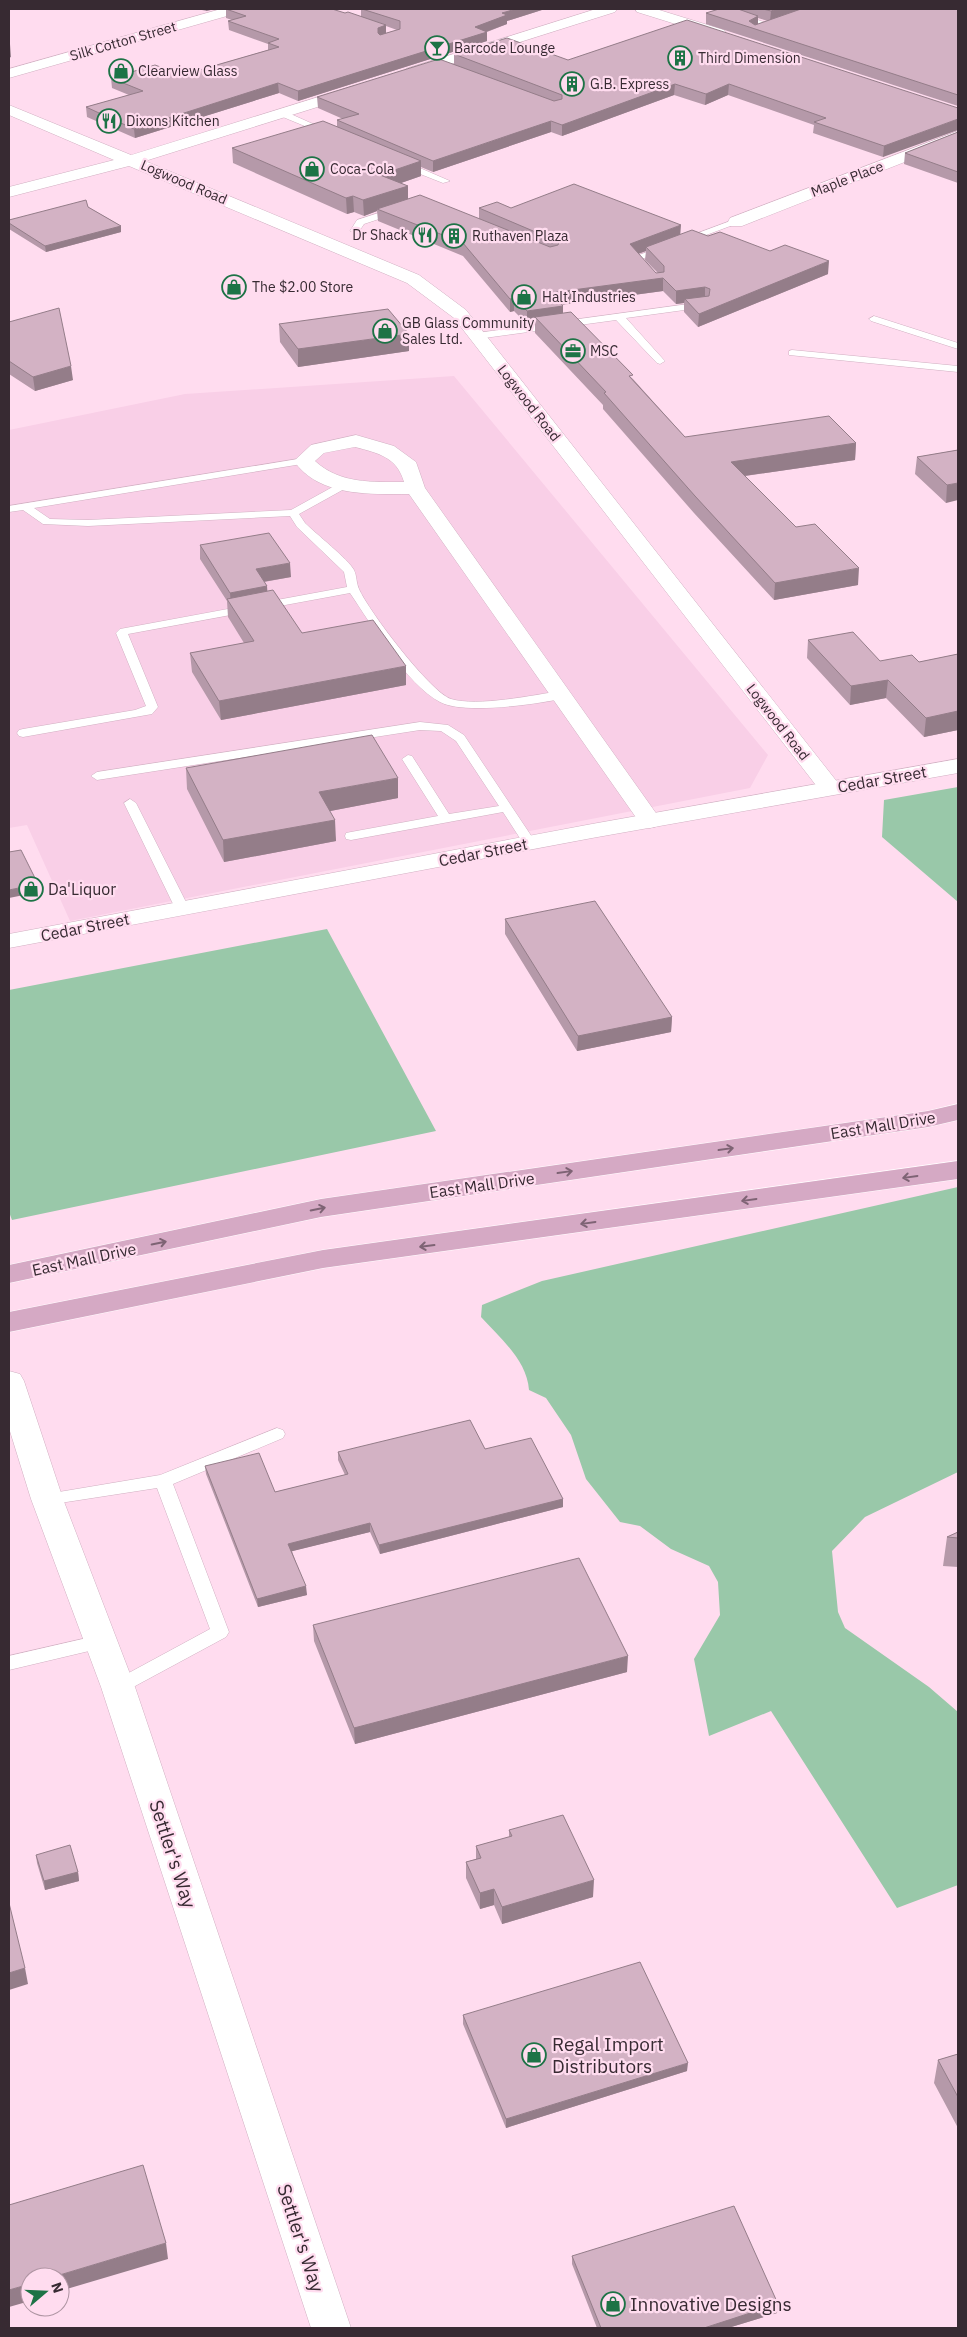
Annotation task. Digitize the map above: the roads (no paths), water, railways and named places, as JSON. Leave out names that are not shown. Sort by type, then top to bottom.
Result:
[{"type":"main road","name":"East Mall Drive","points":[[9,1274],[321,1208],[928,1119],[958,1112]]},
{"type":"main road","points":[[9,1322],[323,1260],[958,1170]]},
{"type":"street","name":"Silk Cotton Street","points":[[9,74],[236,9]]},
{"type":"street","points":[[401,76],[610,9]]},
{"type":"street","points":[[642,9],[735,38]]},
{"type":"street","points":[[9,192],[132,160],[364,87]]},
{"type":"street","name":"Logwood Road","points":[[9,110],[132,160],[414,280],[460,314],[830,788]]},
{"type":"street","name":"Maple Place","points":[[736,222],[958,136]]},
{"type":"street","points":[[415,488],[342,486],[315,474],[304,461],[318,449],[356,441],[387,450],[409,466],[415,488],[650,821]]},
{"type":"street","name":"Cedar Street","points":[[9,941],[530,843],[958,766]]},
{"type":"street","name":"Settler's Way","points":[[9,1382],[47,1499],[118,1687],[332,2328]]},
{"type":"lane","points":[[717,9],[776,25],[754,32]]},
{"type":"lane","points":[[438,64],[456,71]]},
{"type":"lane","points":[[281,113],[336,136]]},
{"type":"lane","points":[[391,159],[446,181]]},
{"type":"lane","points":[[355,231],[360,222],[411,205]]},
{"type":"lane","points":[[654,276],[636,258],[736,222]]},
{"type":"lane","points":[[477,336],[705,305]]},
{"type":"lane","points":[[619,317],[660,361]]},
{"type":"lane","points":[[874,319],[958,346]]},
{"type":"lane","points":[[792,353],[958,369]]},
{"type":"lane","points":[[9,509],[304,461]]},
{"type":"lane","points":[[24,506],[48,522],[88,523],[293,513],[342,486]]},
{"type":"lane","points":[[293,513],[301,525],[350,571],[353,589],[418,680],[446,701],[484,704],[561,695]]},
{"type":"lane","points":[[23,733],[135,714],[148,711],[152,707],[122,633],[124,631],[353,589]]},
{"type":"lane","points":[[96,776],[420,726],[444,728],[460,738],[530,843]]},
{"type":"lane","points":[[408,759],[446,818]]},
{"type":"lane","points":[[130,803],[182,908]]},
{"type":"lane","points":[[351,836],[506,808]]},
{"type":"lane","points":[[47,1499],[163,1482],[277,1434]]},
{"type":"lane","points":[[118,1687],[220,1632],[163,1482]]},
{"type":"lane","points":[[9,1663],[100,1642]]},
{"type":"place","name":"Barcode Lounge","points":[[437,48]]},
{"type":"place","name":"Third Dimension","points":[[680,58]]},
{"type":"place","name":"Clearview Glass","points":[[121,71]]},
{"type":"place","name":"G.B. Express","points":[[572,84]]},
{"type":"place","name":"Dixons Kitchen","points":[[109,121]]},
{"type":"place","name":"Coca-Cola","points":[[312,169]]},
{"type":"place","name":"Dr Shack","points":[[425,235]]},
{"type":"place","name":"Ruthaven Plaza","points":[[454,236]]},
{"type":"place","name":"The $2.00 Store","points":[[234,287]]},
{"type":"place","name":"Halt Industries","points":[[524,297]]},
{"type":"place","name":"GB Glass Community Sales Ltd.","points":[[385,331]]},
{"type":"place","name":"MSC","points":[[573,351]]},
{"type":"place","name":"Da'Liquor","points":[[31,889]]},
{"type":"place","name":"Regal Import Distributors","points":[[534,2055]]},
{"type":"place","name":"Innovative Designs","points":[[613,2304]]}]
